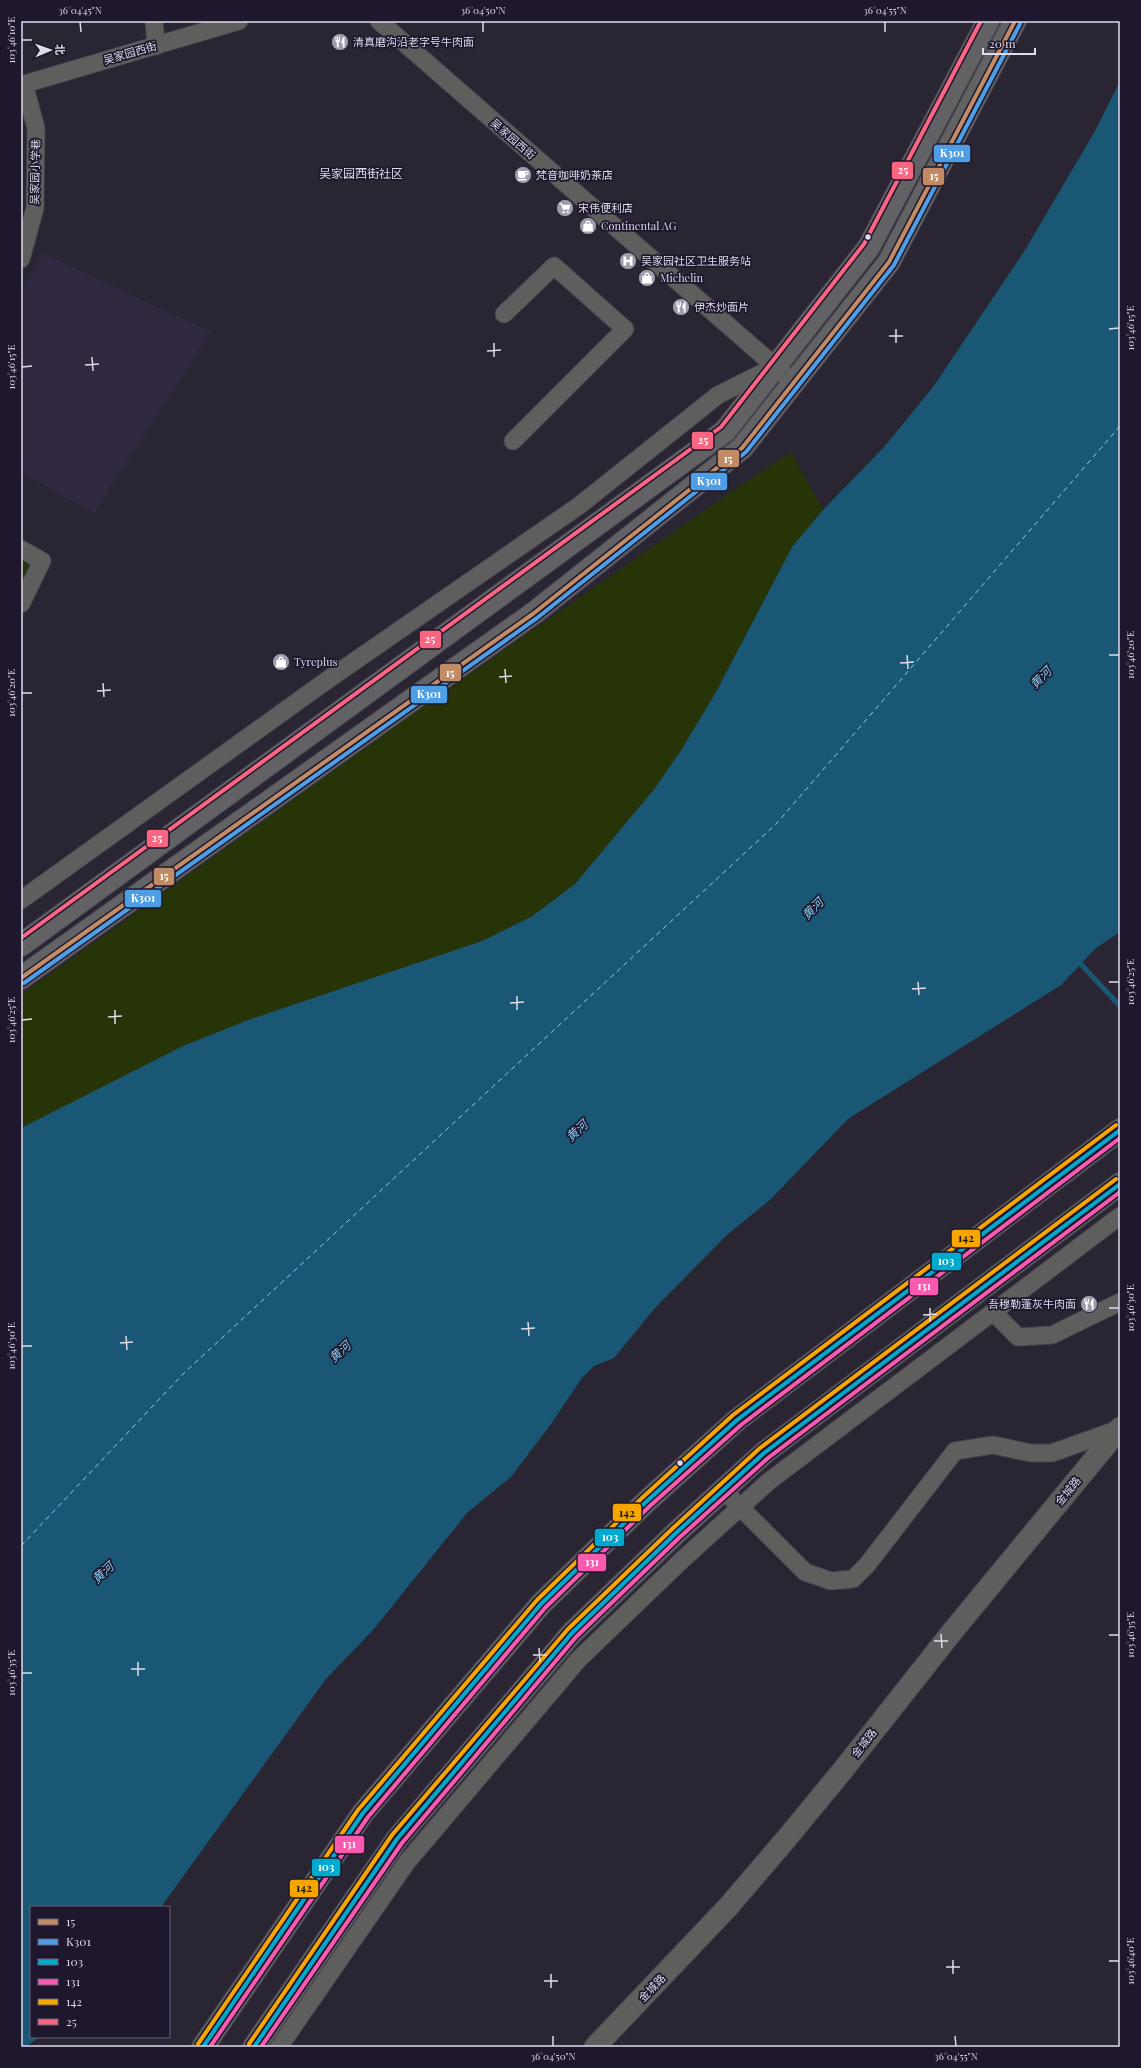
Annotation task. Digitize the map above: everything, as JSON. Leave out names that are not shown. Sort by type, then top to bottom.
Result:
[{"type":"highway","points":[[21,945],[725,430],[869,247],[988,21]]},
{"type":"highway","points":[[21,978],[534,613],[742,448],[888,262],[1015,21]]},
{"type":"main road","points":[[203,2047],[363,1813],[541,1604],[647,1501],[737,1420],[1120,1130]]},
{"type":"main road","points":[[254,2047],[402,1833],[572,1633],[764,1453],[1120,1184]]},
{"type":"street","points":[[154,21],[156,46]]},
{"type":"street","name":"吴家园西街","points":[[23,85],[239,21]]},
{"type":"street","name":"吴家园西街","points":[[379,21],[793,382]]},
{"type":"street","name":"吴家园小学巷","points":[[21,259],[35,208],[36,128],[23,85]]},
{"type":"street","points":[[504,314],[554,266],[625,329],[513,441]]},
{"type":"street","points":[[21,900],[326,681],[580,505],[718,395],[774,367]]},
{"type":"street","points":[[21,549],[42,561],[21,604]]},
{"type":"street","points":[[279,2047],[407,1862],[574,1665],[682,1560],[768,1482],[1120,1216]]},
{"type":"street","points":[[993,1312],[1018,1337],[1052,1335],[1120,1302]]},
{"type":"street","points":[[724,1490],[805,1572],[831,1581],[853,1579],[867,1565],[955,1451],[993,1445],[1032,1453],[1052,1453],[1120,1428]]},
{"type":"street","name":"金城路","points":[[595,2047],[718,1918],[787,1838],[952,1632],[1120,1428]]},
{"type":"shaded area","points":[[42,253],[211,332],[94,513],[21,473],[21,293]]},
{"type":"green space","points":[[791,452],[823,510],[792,547],[716,692],[680,752],[655,788],[575,884],[531,917],[482,941],[72,1103],[21,1128],[21,995],[427,704],[731,492]]},
{"type":"green space","points":[[21,560],[35,568],[21,594]]},
{"type":"water","name":"黄河","points":[[1120,81],[1120,932],[1096,948],[1061,985],[848,1119],[771,1199],[728,1234],[655,1308],[614,1358],[594,1366],[582,1378],[551,1424],[511,1477],[467,1513],[374,1629],[326,1679],[162,1906],[30,1906],[30,2038],[38,2038],[26,2047],[21,2047],[21,1128],[183,1046],[248,1020],[482,941],[531,917],[575,884],[655,788],[680,752],[716,692],[792,547],[823,510],[884,447],[933,387],[1025,250],[1095,131]]},
{"type":"waterway","points":[[1077,960],[1120,1006]]},
{"type":"ferry route","points":[[21,1546],[182,1375],[777,823],[1120,426]]},
{"type":"transit line","name":"25","points":[[21,938],[721,427],[864,244],[981,21]]},
{"type":"transit line","name":"15","points":[[21,978],[534,613],[742,448],[889,262],[1015,21]]},
{"type":"transit line","name":"K301","points":[[24,983],[537,618],[746,452],[894,265],[1020,24]]},
{"type":"transit line","name":"142","points":[[198,2044],[358,1810],[537,1600],[643,1497],[733,1415],[1116,1125]]},
{"type":"transit line","name":"103","points":[[203,2047],[363,1813],[541,1604],[647,1501],[737,1420],[1120,1130]]},
{"type":"transit line","name":"131","points":[[210,2047],[368,1817],[545,1608],[651,1505],[741,1425],[1120,1138]]},
{"type":"transit line","name":"142","points":[[249,2044],[392,1835],[568,1629],[672,1529],[760,1448],[1116,1179]]},
{"type":"transit line","name":"103","points":[[254,2047],[397,1839],[572,1633],[676,1533],[764,1453],[1120,1184]]},
{"type":"transit line","name":"131","points":[[261,2047],[402,1843],[576,1637],[680,1537],[768,1458],[1120,1192]]},
{"type":"place","name":"清真磨沟沿老字号牛肉面","points":[[340,42]]},
{"type":"place","name":"梵音咖啡奶茶店","points":[[523,175]]},
{"type":"place","name":"宋伟便利店","points":[[565,208]]},
{"type":"place","name":"Continental AG","points":[[588,226]]},
{"type":"place","name":"吴家园社区卫生服务站","points":[[628,261]]},
{"type":"place","name":"Michelin","points":[[647,278]]},
{"type":"place","name":"伊杰炒面片","points":[[681,307]]},
{"type":"place","name":"Tyreplus","points":[[281,662]]},
{"type":"place","name":"吾穆勒蓬灰牛肉面","points":[[1089,1304]]},
{"type":"district","name":"吴家园西街社区","points":[[361,174]]}]
